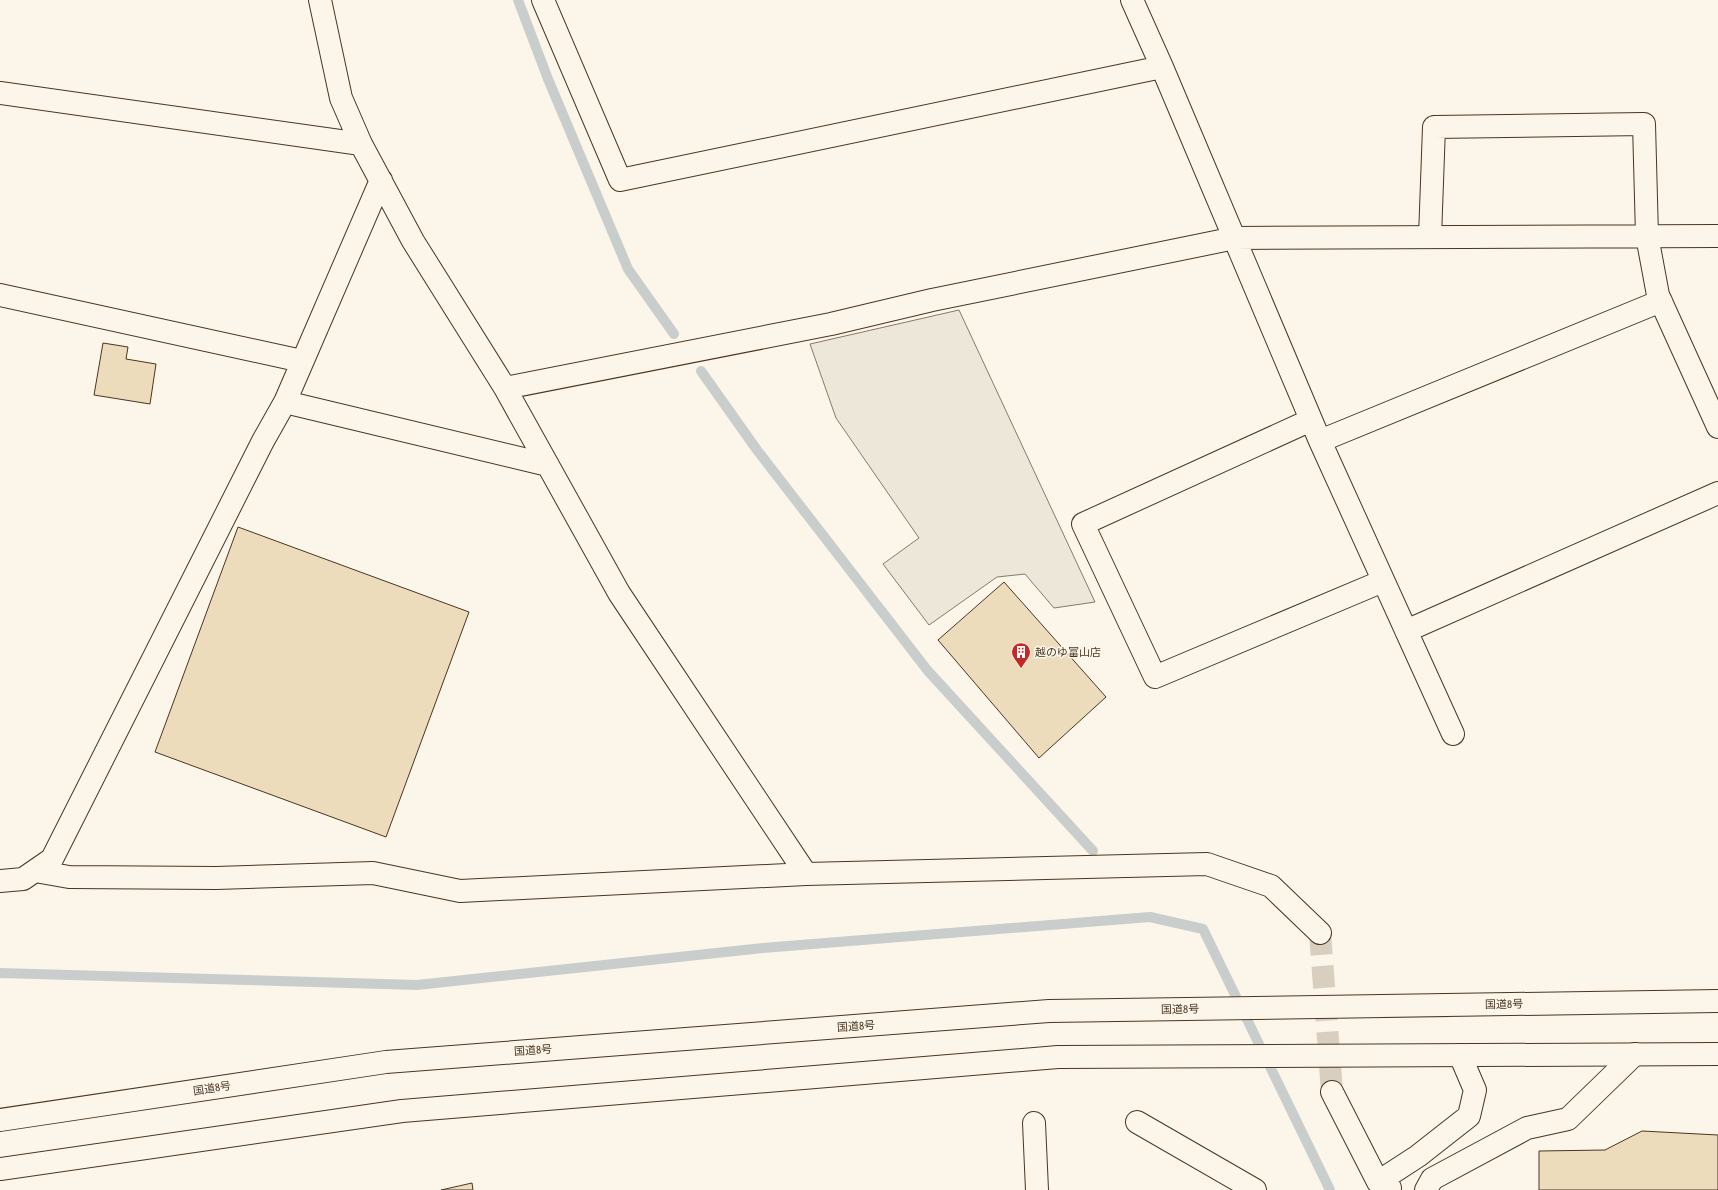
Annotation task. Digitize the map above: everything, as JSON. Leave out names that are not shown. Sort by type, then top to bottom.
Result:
[{"type":"main road","points":[[320,0],[341,98],[361,144],[413,241],[505,388],[619,594],[806,874]]},
{"type":"main road","points":[[543,0],[620,180],[1162,67]]},
{"type":"main road","points":[[1132,0],[1235,238],[1310,420],[1453,734]]},
{"type":"main road","points":[[0,93],[361,144]]},
{"type":"main road","points":[[1430,237],[1434,128],[1644,124],[1646,236],[1661,301],[1718,427]]},
{"type":"main road","points":[[0,882],[23,879],[52,859],[263,441],[285,402],[381,180]]},
{"type":"main road","points":[[505,388],[824,325],[932,300],[1235,238],[1718,236]]},
{"type":"main road","points":[[0,295],[302,361]]},
{"type":"main road","points":[[1320,441],[1661,301]]},
{"type":"main road","points":[[285,402],[548,465]]},
{"type":"main road","points":[[1310,420],[1083,524],[1155,677],[1383,581]]},
{"type":"main road","points":[[1406,631],[1718,493]]},
{"type":"main road","points":[[35,871],[68,877],[216,878],[373,872],[460,891],[806,874],[1207,864],[1271,886],[1320,933]]},
{"type":"main road","name":"国道8号","points":[[0,1120],[386,1062],[1049,1011],[1718,1001]]},
{"type":"main road","points":[[1426,1190],[1432,1179],[1527,1128],[1568,1119],[1635,1054]]},
{"type":"main road","points":[[0,1168],[402,1111],[1058,1057],[1718,1054]]},
{"type":"main road","points":[[1332,1092],[1385,1186],[1418,1156],[1469,1116],[1475,1090],[1460,1055]]},
{"type":"main road","points":[[1137,1122],[1255,1190]]},
{"type":"main road","points":[[1034,1123],[1036,1190]]},
{"type":"shaded area","points":[[959,310],[1095,602],[1054,608],[1025,574],[997,577],[929,625],[883,564],[919,538],[836,418],[810,344]]},
{"type":"building","points":[[103,343],[128,347],[126,359],[156,364],[150,404],[94,395]]},
{"type":"building","points":[[238,527],[469,612],[386,837],[155,752]]},
{"type":"building","name":"越のゆ富山店","points":[[1004,582],[1106,697],[1039,758],[938,640]]},
{"type":"building","points":[[1642,1131],[1718,1135],[1718,1190],[1539,1190],[1539,1151],[1605,1150]]},
{"type":"building","points":[[472,1183],[473,1190],[441,1190]]},
{"type":"waterway","points":[[518,0],[548,79],[628,269],[674,334]]},
{"type":"waterway","points":[[701,371],[757,450],[928,671],[1093,851]]},
{"type":"waterway","points":[[0,973],[417,985],[763,948],[1150,917],[1203,929],[1330,1190]]},
{"type":"tunnel","points":[[1320,933],[1332,1092]]},
{"type":"place","name":"越のゆ富山店","points":[[1021,669]]}]
